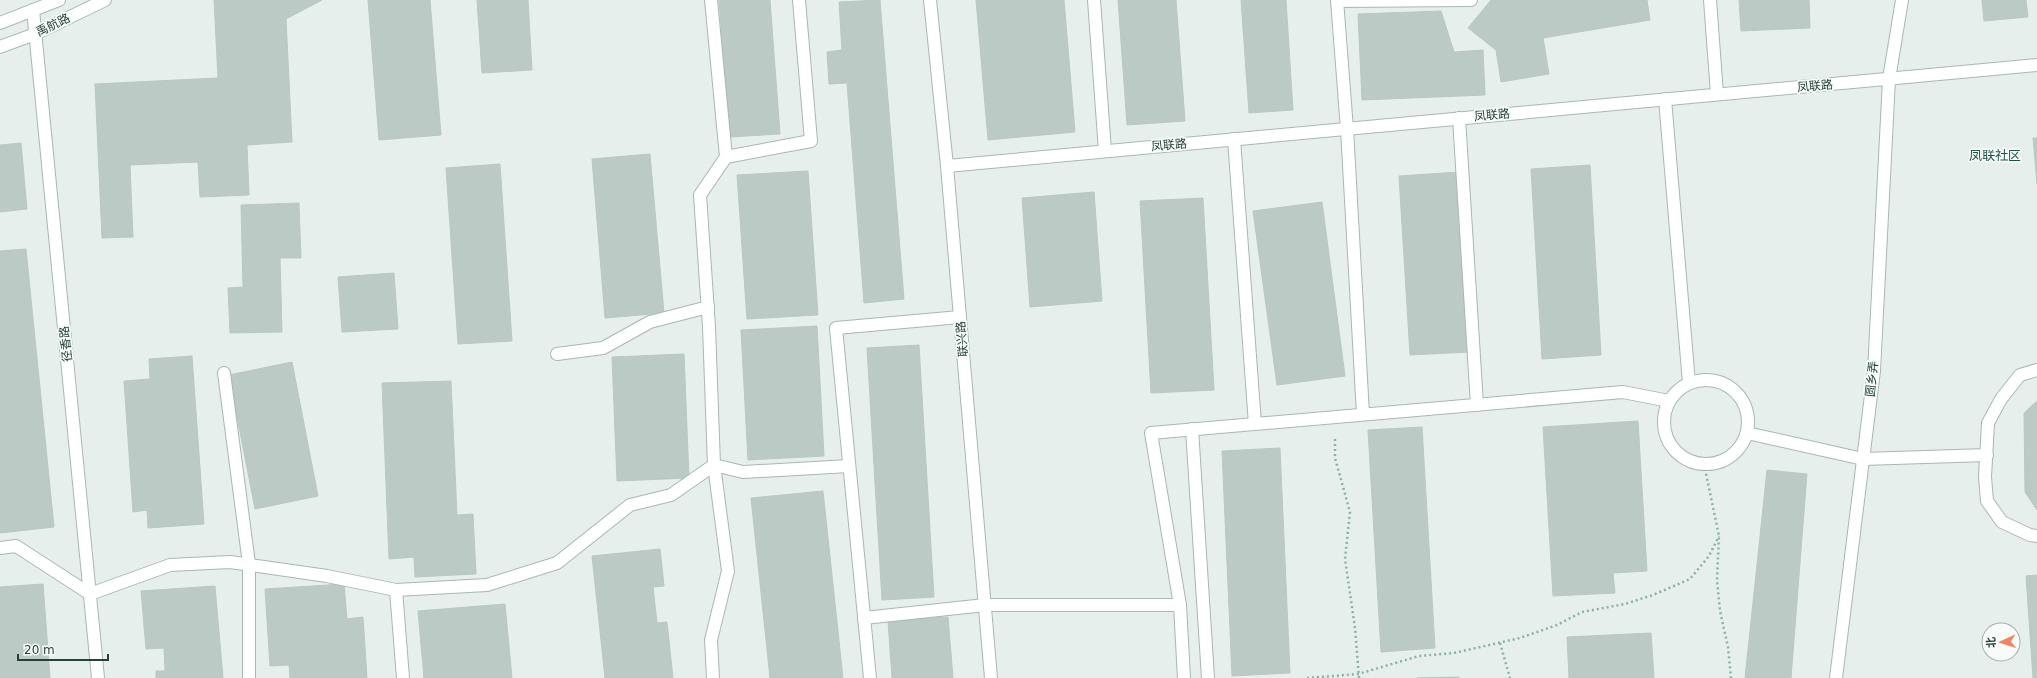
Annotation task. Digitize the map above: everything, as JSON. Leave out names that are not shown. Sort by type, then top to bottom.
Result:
[{"type":"street","name":"禹航路","points":[[0,22],[59,0]]},
{"type":"street","name":"禹航路","points":[[0,47],[35,34],[105,0]]},
{"type":"street","points":[[711,0],[726,157],[700,195],[708,308],[714,465],[728,571],[711,640],[713,678]]},
{"type":"street","points":[[726,157],[811,142],[799,0]]},
{"type":"street","name":"联兴路","points":[[930,0],[947,166],[991,678]]},
{"type":"street","points":[[1094,0],[1105,151]]},
{"type":"street","points":[[1363,414],[1347,129],[1337,0],[1471,0]]},
{"type":"street","points":[[1710,0],[1717,94]]},
{"type":"street","name":"圆乡弄","points":[[1836,678],[1874,371],[1888,79],[1902,0]]},
{"type":"street","name":"径香路","points":[[33,10],[98,678]]},
{"type":"street","name":"凤联路","points":[[947,166],[2037,65]]},
{"type":"street","points":[[1665,99],[1689,383]]},
{"type":"street","points":[[1459,118],[1477,405]]},
{"type":"street","points":[[1234,139],[1255,424]]},
{"type":"street","points":[[557,354],[603,348],[650,322],[708,308]]},
{"type":"street","points":[[870,678],[836,328],[960,317]]},
{"type":"street","points":[[2037,370],[2020,375],[2000,399],[1988,423],[1985,477],[1987,500],[2002,522],[2030,535],[2037,536]]},
{"type":"street","points":[[224,373],[249,564],[249,678]]},
{"type":"street","points":[[1702,380],[1716,381],[1733,390],[1745,406],[1748,420],[1746,433],[1741,446],[1731,456],[1718,462],[1704,464],[1690,461],[1678,454],[1669,442],[1664,429],[1664,415],[1669,401],[1678,390],[1689,383],[1702,380]]},
{"type":"street","points":[[1184,678],[1180,605],[1151,433],[1623,392],[1669,401]]},
{"type":"street","points":[[1192,429],[1208,678]]},
{"type":"street","points":[[1746,433],[1863,459],[1986,455]]},
{"type":"street","points":[[0,548],[16,546],[90,594],[170,565],[230,562],[328,576],[396,590],[487,585],[557,562],[630,505],[671,495],[714,465],[743,472],[849,466]]},
{"type":"street","points":[[396,590],[402,678]]},
{"type":"street","points":[[864,618],[985,605],[1180,605]]},
{"type":"path","points":[[1334,417],[1336,458],[1350,512],[1345,559],[1355,628],[1359,678]]},
{"type":"path","points":[[1704,464],[1718,536],[1717,580],[1720,611],[1728,647],[1731,678]]},
{"type":"path","points":[[1308,678],[1358,674],[1419,656],[1454,653],[1500,643],[1528,636],[1557,625],[1582,612],[1625,604],[1653,595],[1690,579],[1709,556],[1718,536]]},
{"type":"path","points":[[1500,643],[1510,678]]},
{"type":"building","points":[[214,0],[322,0],[286,19],[292,142],[247,145],[249,195],[200,197],[198,162],[130,165],[133,237],[102,238],[95,84],[218,78]]},
{"type":"building","points":[[368,0],[430,0],[441,135],[379,140]]},
{"type":"building","points":[[477,0],[528,0],[532,70],[482,73]]},
{"type":"building","points":[[719,0],[770,0],[780,134],[730,137]]},
{"type":"building","points":[[880,0],[904,299],[864,303],[847,83],[829,84],[827,52],[842,50],[839,2]]},
{"type":"building","points":[[976,0],[1064,0],[1075,132],[988,140]]},
{"type":"building","points":[[1118,0],[1176,0],[1185,121],[1127,125]]},
{"type":"building","points":[[1241,0],[1286,0],[1293,110],[1249,113]]},
{"type":"building","points":[[1491,0],[1647,0],[1650,20],[1543,38],[1549,74],[1501,82],[1496,50],[1468,28]]},
{"type":"building","points":[[1739,0],[1809,0],[1810,28],[1741,31]]},
{"type":"building","points":[[1982,0],[2026,0],[2028,17],[1984,21]]},
{"type":"building","points":[[1441,11],[1454,52],[1483,50],[1485,95],[1362,100],[1358,14]]},
{"type":"building","points":[[2033,138],[2037,138],[2037,184]]},
{"type":"building","points":[[21,143],[27,209],[0,212],[0,145]]},
{"type":"building","points":[[650,154],[664,313],[605,318],[592,159]]},
{"type":"building","points":[[500,164],[512,341],[458,344],[446,168]]},
{"type":"building","points":[[1590,165],[1601,355],[1542,359],[1531,169]]},
{"type":"building","points":[[808,171],[818,315],[747,319],[737,175]]},
{"type":"building","points":[[1459,172],[1470,352],[1410,355],[1399,176]]},
{"type":"building","points":[[1094,192],[1102,301],[1030,307],[1022,198]]},
{"type":"building","points":[[1203,198],[1214,390],[1151,393],[1140,201]]},
{"type":"building","points":[[1322,202],[1345,376],[1277,385],[1253,211]]},
{"type":"building","points":[[299,203],[301,258],[280,258],[282,332],[230,333],[228,288],[243,287],[241,205]]},
{"type":"building","points":[[26,249],[54,527],[0,533],[0,251]]},
{"type":"building","points":[[394,273],[398,329],[342,332],[338,277]]},
{"type":"building","points":[[817,326],[824,456],[748,460],[741,330]]},
{"type":"building","points":[[919,345],[934,597],[882,600],[867,348]]},
{"type":"building","points":[[684,354],[689,478],[617,481],[612,357]]},
{"type":"building","points":[[192,356],[204,524],[148,528],[147,510],[133,512],[124,381],[150,379],[149,359]]},
{"type":"building","points":[[292,362],[318,496],[255,509],[229,375]]},
{"type":"building","points":[[451,381],[457,515],[473,514],[476,574],[415,577],[414,557],[389,559],[382,383]]},
{"type":"building","points":[[2037,401],[2037,510],[2025,492],[2024,413]]},
{"type":"building","points":[[1638,421],[1647,571],[1613,573],[1615,593],[1553,596],[1543,427]]},
{"type":"building","points":[[1422,427],[1435,648],[1381,652],[1368,430]]},
{"type":"building","points":[[1280,448],[1290,673],[1232,676],[1222,451]]},
{"type":"building","points":[[1767,470],[1807,474],[1791,678],[1745,678]]},
{"type":"building","points":[[823,491],[843,678],[770,678],[751,498]]},
{"type":"building","points":[[660,549],[664,586],[653,587],[657,623],[667,622],[673,678],[605,678],[592,556]]},
{"type":"building","points":[[2037,575],[2037,678],[2033,678],[2026,576]]},
{"type":"building","points":[[43,584],[50,678],[0,678],[0,587]]},
{"type":"building","points":[[344,584],[347,619],[363,617],[367,678],[290,678],[289,665],[270,666],[265,589]]},
{"type":"building","points":[[215,586],[223,678],[156,678],[156,671],[165,671],[164,648],[146,649],[141,591]]},
{"type":"building","points":[[505,604],[512,678],[424,678],[418,611]]},
{"type":"building","points":[[948,617],[953,678],[892,678],[888,621]]},
{"type":"building","points":[[1651,633],[1654,678],[1569,678],[1567,637]]},
{"type":"building","points":[[1459,677],[1459,678],[1417,678]]},
{"type":"district","name":"凤联社区","points":[[1995,155]]}]
